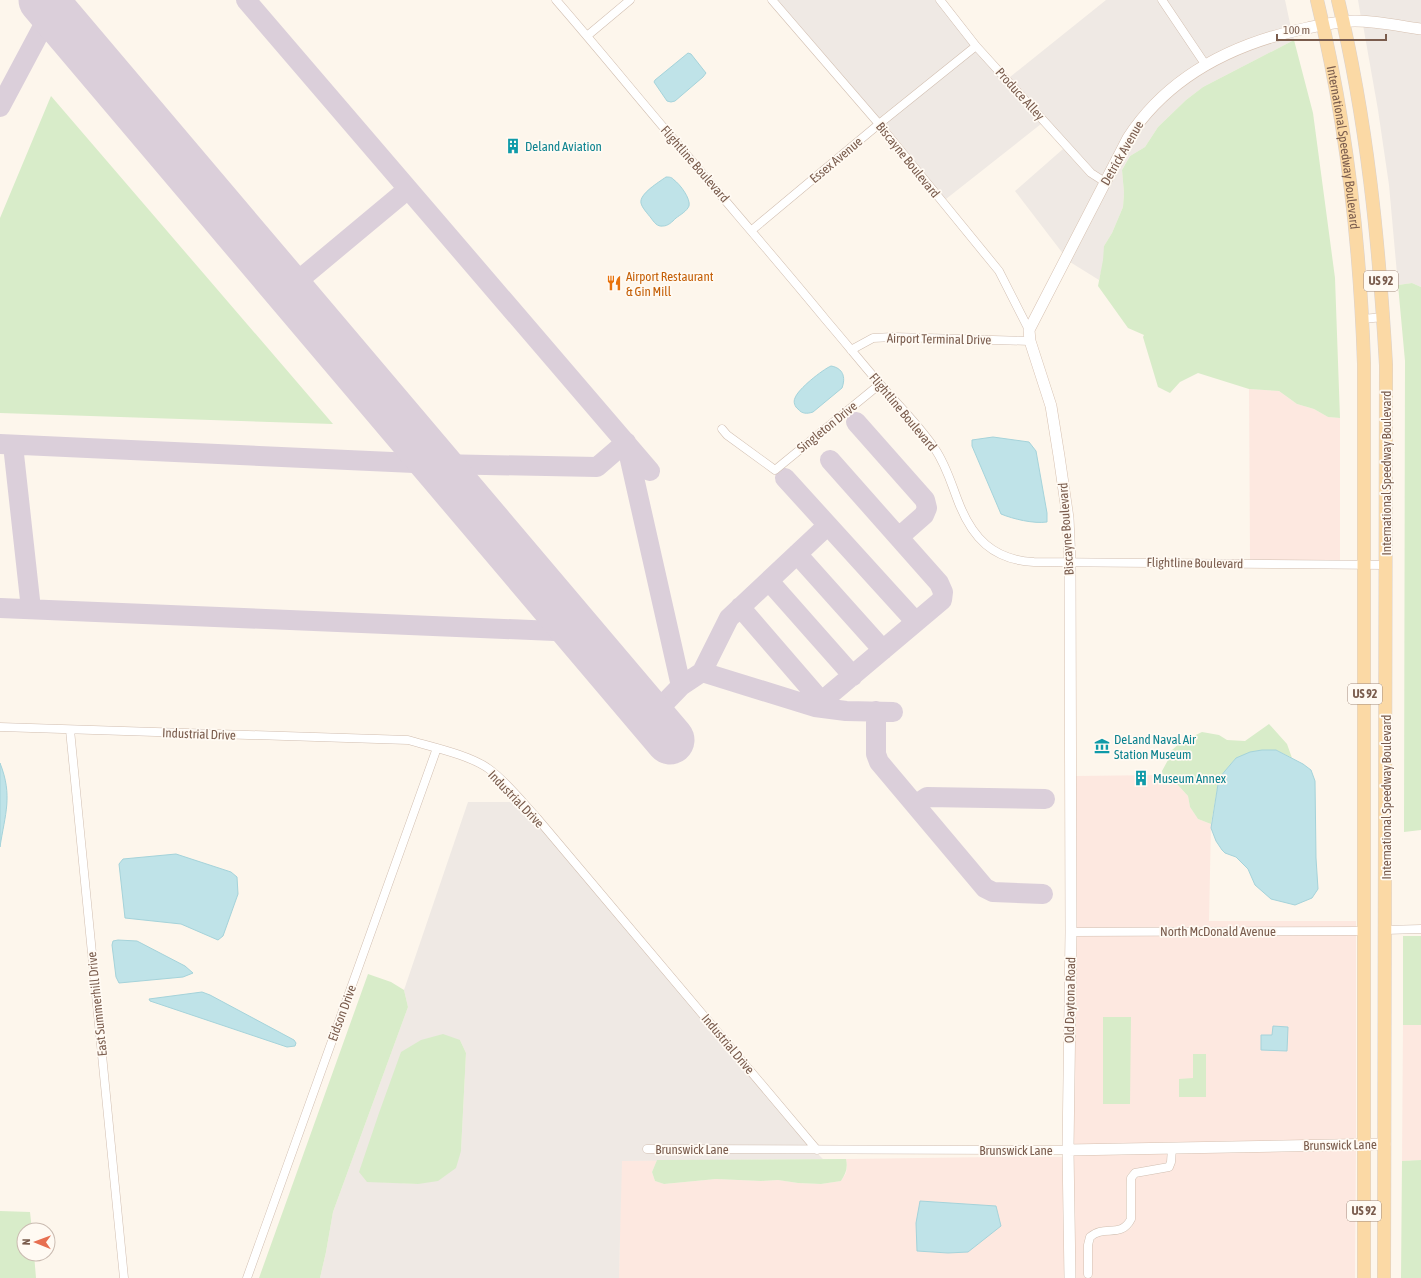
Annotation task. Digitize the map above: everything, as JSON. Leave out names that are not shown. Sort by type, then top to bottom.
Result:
[{"type":"main road","name":"International Speedway Boulevard","points":[[1317,0],[1335,86],[1348,174],[1363,319],[1365,408],[1364,1278]]},
{"type":"main road","name":"International Speedway Boulevard","points":[[1338,0],[1354,73],[1369,171],[1380,268],[1386,394],[1384,1278]]},
{"type":"main road","points":[[1365,899],[1377,925],[1385,930]]},
{"type":"main road","points":[[1364,931],[1372,935],[1377,941],[1385,961]]},
{"type":"street","name":"Flightline Boulevard","points":[[556,0],[752,230],[851,350],[910,416],[936,450],[947,471],[966,520],[978,538],[988,548],[1020,562],[1386,565]]},
{"type":"street","points":[[587,36],[630,0]]},
{"type":"street","name":"Biscayne Boulevard","points":[[772,0],[879,124],[999,271],[1029,336],[1051,406],[1068,518],[1070,562],[1070,722]]},
{"type":"street","name":"Produce Alley","points":[[940,0],[976,46],[1091,173],[1105,182]]},
{"type":"street","points":[[1162,0],[1205,64]]},
{"type":"street","name":"Detrick Avenue","points":[[1029,336],[1128,138],[1140,119],[1170,90],[1205,64],[1238,48],[1279,34],[1343,21],[1356,21],[1421,29]]},
{"type":"street","name":"Essex Avenue","points":[[752,230],[879,124],[976,46]]},
{"type":"street","points":[[1363,319],[1383,317]]},
{"type":"street","name":"Airport Terminal Drive","points":[[851,350],[873,338],[1029,336]]},
{"type":"street","name":"Singleton Drive","points":[[722,429],[727,435],[775,470],[880,384]]},
{"type":"street","name":"Old Daytona Road","points":[[1070,722],[1071,932],[1068,1150],[1070,1278]]},
{"type":"street","name":"Industrial Drive","points":[[0,727],[408,740],[475,761],[489,769],[502,780],[537,818],[818,1150]]},
{"type":"street","name":"East Summerhill Drive","points":[[70,730],[124,1278]]},
{"type":"street","name":"Eidson Drive","points":[[247,1278],[436,748]]},
{"type":"street","points":[[1385,930],[1421,930]]},
{"type":"street","name":"North McDonald Avenue","points":[[1071,932],[1364,931]]},
{"type":"street","name":"Brunswick Lane","points":[[647,1149],[1068,1150],[1385,1144]]},
{"type":"street","points":[[1088,1274],[1088,1245],[1090,1238],[1099,1231],[1121,1230],[1128,1225],[1131,1219],[1131,1178],[1135,1173],[1169,1167],[1172,1148]]},
{"type":"shaded area","points":[[777,0],[935,0],[971,45],[879,118]]},
{"type":"shaded area","points":[[1106,0],[1157,0],[1200,63],[1145,107],[1124,136],[1103,177],[1094,171],[1010,77]]},
{"type":"shaded area","points":[[1167,0],[1285,0],[1291,28],[1207,59]]},
{"type":"shaded area","points":[[1358,0],[1421,0],[1421,25],[1361,18]]},
{"type":"shaded area","points":[[1363,25],[1421,33],[1421,287],[1412,283],[1398,285],[1389,185]]},
{"type":"shaded area","points":[[1293,35],[1294,40],[1203,87],[1186,100],[1158,127],[1145,147],[1130,156],[1122,170],[1124,193],[1123,207],[1112,233],[1104,246],[1104,260],[1099,280],[1070,262],[1110,181],[1144,121],[1173,93],[1208,67],[1240,51]]},
{"type":"shaded area","points":[[976,51],[1041,124],[946,199],[885,124]]},
{"type":"shaded area","points":[[1063,149],[1087,175],[1099,183],[1064,255],[1015,191]]},
{"type":"shaded area","points":[[1249,389],[1279,391],[1297,404],[1314,409],[1328,417],[1340,418],[1340,561],[1250,560]]},
{"type":"shaded area","points":[[1163,775],[1177,784],[1188,796],[1190,807],[1198,819],[1211,824],[1209,921],[1356,921],[1356,927],[1075,928],[1075,776]]},
{"type":"shaded area","points":[[468,802],[517,802],[534,820],[815,1153],[823,1159],[622,1161],[619,1278],[320,1278],[333,1212],[408,1007],[404,990]],"holes":[[[460,1040],[466,1053],[461,1151],[418,1184],[382,1182]]]},
{"type":"shaded area","points":[[1356,934],[1356,1141],[1073,1147],[1075,936]]},
{"type":"shaded area","points":[[1403,1025],[1421,1025],[1421,1160],[1402,1161]]},
{"type":"shaded area","points":[[1356,1148],[1355,1278],[1074,1278],[1073,1154],[1167,1152],[1166,1164],[1134,1169],[1127,1175],[1126,1218],[1124,1223],[1120,1227],[1097,1228],[1087,1235],[1084,1245],[1084,1277],[1092,1277],[1092,1245],[1094,1239],[1100,1235],[1123,1233],[1131,1228],[1135,1220],[1135,1179],[1138,1176],[1170,1171],[1175,1163],[1176,1152]]},
{"type":"shaded area","points":[[1064,1157],[1065,1278],[619,1278],[621,1161],[657,1160],[652,1172],[655,1181],[664,1184],[716,1179],[761,1181],[778,1180],[821,1184],[841,1181],[846,1173],[846,1159]],"holes":[[[925,1201],[964,1204],[968,1252],[948,1253],[917,1251]]]},
{"type":"green space","points":[[1294,40],[1313,113],[1335,278],[1340,418],[1328,417],[1314,409],[1297,404],[1279,391],[1249,389],[1198,373],[1180,382],[1170,393],[1158,387],[1143,337],[1144,335],[1128,328],[1098,286],[1104,246],[1112,233],[1123,207],[1124,193],[1122,170],[1130,156],[1145,147],[1158,127],[1186,100],[1203,87]]},
{"type":"green space","points":[[51,96],[333,424],[0,413],[0,218]]},
{"type":"green space","points":[[1412,283],[1421,287],[1421,830],[1404,832],[1405,361],[1398,285]]},
{"type":"green space","points":[[1269,724],[1287,744],[1292,758],[1276,750],[1236,758],[1219,778],[1211,824],[1198,819],[1190,807],[1188,796],[1177,784],[1163,776],[1162,771],[1171,751],[1181,742],[1202,732],[1219,735],[1227,740],[1245,741]]},
{"type":"green space","points":[[1403,936],[1421,936],[1421,1025],[1403,1025]]},
{"type":"green space","points":[[368,974],[391,982],[404,990],[408,1007],[333,1212],[320,1278],[259,1278]]},
{"type":"green space","points":[[1103,1017],[1131,1017],[1130,1104],[1103,1104]]},
{"type":"green space","points":[[443,1034],[460,1040],[466,1053],[461,1151],[456,1168],[438,1181],[418,1184],[367,1182],[359,1172],[401,1052],[421,1040]]},
{"type":"green space","points":[[1193,1054],[1206,1054],[1206,1097],[1179,1097],[1179,1079],[1193,1078]]},
{"type":"green space","points":[[846,1159],[846,1170],[841,1181],[821,1184],[778,1180],[761,1181],[716,1179],[664,1184],[655,1181],[652,1172],[657,1160]]},
{"type":"green space","points":[[1421,1160],[1421,1278],[1401,1278],[1402,1161]]},
{"type":"green space","points":[[0,1211],[30,1212],[31,1222],[16,1222],[16,1262],[35,1262],[36,1278],[0,1278]]},
{"type":"water","points":[[688,53],[691,54],[706,73],[675,101],[667,101],[654,82]]},
{"type":"water","points":[[666,177],[672,178],[682,188],[687,196],[689,206],[670,224],[659,226],[645,211],[641,200],[650,188]]},
{"type":"water","points":[[831,366],[841,371],[844,380],[842,388],[813,412],[801,412],[797,408],[794,400],[797,394],[811,380]]},
{"type":"water","points":[[993,437],[1029,442],[1036,451],[1047,513],[1047,522],[1024,521],[1001,514],[972,446],[972,440]]},
{"type":"water","points":[[1276,750],[1303,764],[1311,770],[1315,781],[1318,889],[1312,898],[1295,905],[1271,899],[1255,885],[1248,869],[1236,857],[1225,853],[1222,850],[1216,841],[1211,828],[1219,778],[1236,758],[1250,752]]},
{"type":"water","points":[[0,763],[6,785],[7,805],[0,847]]},
{"type":"water","points":[[176,854],[231,872],[237,877],[238,894],[223,936],[218,940],[181,924],[125,918],[119,864],[123,859]]},
{"type":"water","points":[[113,941],[137,941],[185,966],[193,973],[183,977],[119,983],[116,977],[112,945]]},
{"type":"water","points":[[202,992],[294,1040],[296,1043],[295,1046],[287,1047],[150,1001],[149,999]]},
{"type":"water","points":[[1273,1026],[1288,1027],[1287,1051],[1261,1050],[1261,1035],[1272,1035]]},
{"type":"water","points":[[920,1201],[996,1206],[1001,1226],[968,1252],[948,1253],[917,1251],[916,1223]]},
{"type":"taxiway","points":[[0,107],[57,0]]},
{"type":"taxiway","points":[[246,0],[650,471]]},
{"type":"taxiway","points":[[288,289],[408,189]]},
{"type":"taxiway","points":[[856,422],[925,500],[927,508],[924,515],[899,537]]},
{"type":"taxiway","points":[[0,444],[436,464],[597,467],[626,442],[681,686],[651,717]]},
{"type":"taxiway","points":[[13,445],[31,609]]},
{"type":"taxiway","points":[[815,707],[942,600],[943,592],[939,583],[830,460]]},
{"type":"taxiway","points":[[785,478],[915,621]]},
{"type":"taxiway","points":[[702,672],[729,618],[827,526]]},
{"type":"taxiway","points":[[797,554],[883,650]]},
{"type":"taxiway","points":[[769,581],[853,676]]},
{"type":"taxiway","points":[[740,607],[822,702]]},
{"type":"taxiway","points":[[0,608],[578,632]]},
{"type":"taxiway","points":[[681,686],[702,672],[815,707],[846,711],[893,712]]},
{"type":"taxiway","points":[[876,711],[876,754],[879,762],[985,888],[993,892],[1043,894]]},
{"type":"taxiway","points":[[915,805],[927,797],[1045,799]]},
{"type":"runway","points":[[43,0],[670,740]]},
{"type":"place","name":"Deland Aviation","points":[[513,146]]},
{"type":"place","name":"Airport Restaurant & Gin Mill","points":[[614,283]]},
{"type":"place","name":"DeLand Naval Air Station Museum","points":[[1102,746]]},
{"type":"place","name":"Museum Annex","points":[[1141,778]]}]
